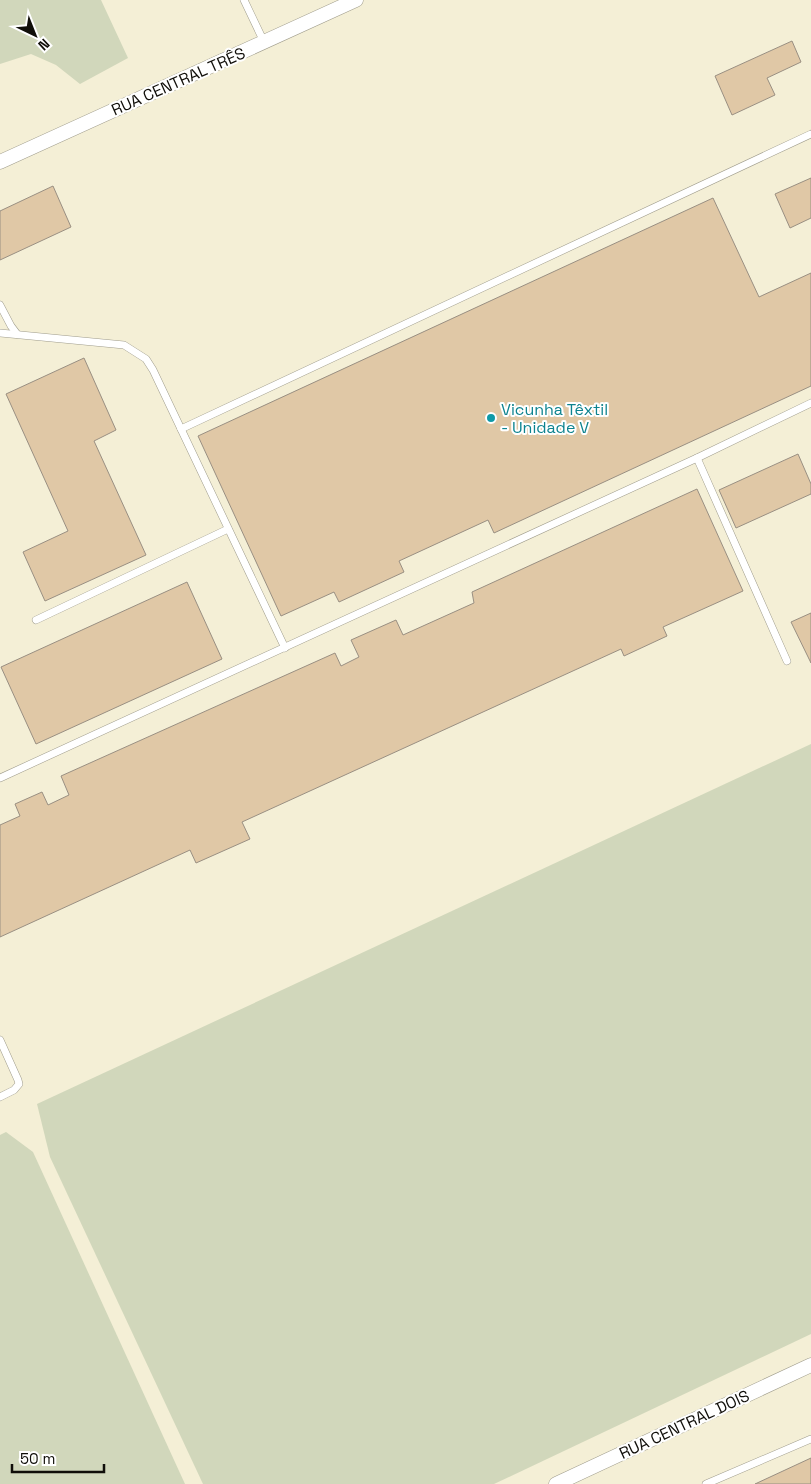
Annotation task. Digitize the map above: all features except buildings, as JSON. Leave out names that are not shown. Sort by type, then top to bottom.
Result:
[{"type":"street","name":"RUA CENTRAL TRÊS","points":[[0,162],[356,0]]},
{"type":"street","name":"RUA CENTRAL DOIS","points":[[556,1484],[811,1364]]},
{"type":"lane","points":[[244,0],[264,42]]},
{"type":"lane","points":[[181,429],[811,134]]},
{"type":"lane","points":[[0,305],[17,334]]},
{"type":"lane","points":[[0,333],[124,345],[138,352],[146,359],[153,370],[285,648]]},
{"type":"lane","points":[[0,778],[697,458],[811,403]]},
{"type":"lane","points":[[697,458],[787,661]]},
{"type":"lane","points":[[36,620],[228,529]]},
{"type":"lane","points":[[0,1040],[19,1084],[14,1090],[0,1097]]},
{"type":"lane","points":[[706,1484],[811,1439]]},
{"type":"shaded area","points":[[0,0],[811,0],[811,1484],[0,1484]]},
{"type":"green space","points":[[0,0],[101,0],[128,58],[80,84],[56,65],[31,54],[0,64]]},
{"type":"green space","points":[[811,744],[811,1334],[494,1484],[203,1484],[50,1157],[37,1104]]},
{"type":"green space","points":[[6,1132],[33,1152],[185,1484],[0,1484],[0,1135]]},
{"type":"place","name":"Vicunha Têxtil - Unidade V","points":[[491,418]]}]
